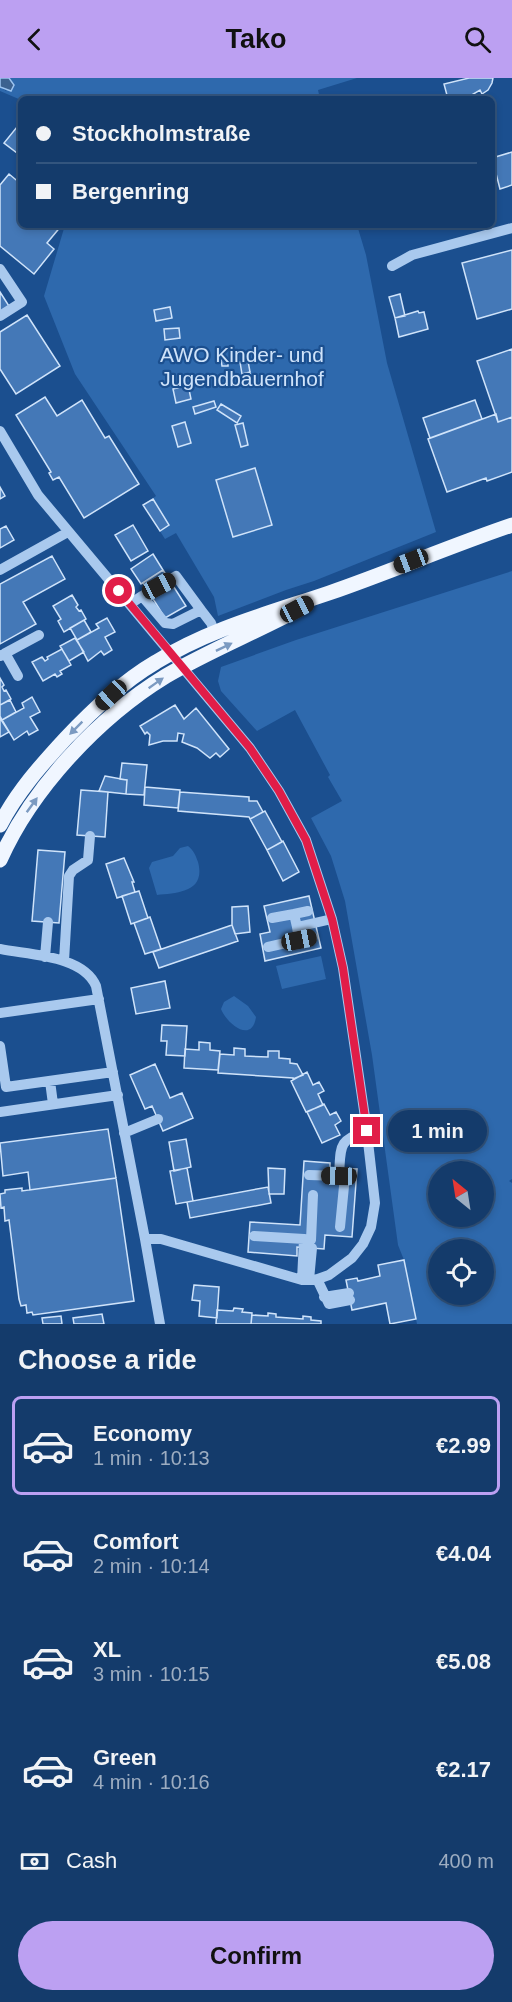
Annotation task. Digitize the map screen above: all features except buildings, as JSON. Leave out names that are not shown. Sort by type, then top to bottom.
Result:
[{"type":"main road","points":[[0,825],[35,773],[74,731],[125,683],[171,653],[283,607],[329,593],[512,525]]},
{"type":"main road","points":[[0,860],[25,814],[76,749],[122,709],[153,685],[183,667],[329,593]]},
{"type":"street","points":[[393,266],[412,255],[512,228]]},
{"type":"street","points":[[0,268],[22,302],[0,316]]},
{"type":"street","points":[[0,431],[38,495],[250,748],[279,791],[306,840],[332,919],[343,968],[375,1203],[371,1227],[363,1244],[352,1258],[337,1270],[310,1280]]},
{"type":"street","points":[[0,570],[68,532]]},
{"type":"street","points":[[130,604],[176,576],[211,623],[215,633]]},
{"type":"street","points":[[142,596],[165,623],[172,624],[201,610]]},
{"type":"street","points":[[18,676],[2,655],[39,634]]},
{"type":"street","points":[[64,961],[69,876],[73,870],[88,860],[90,836]]},
{"type":"street","points":[[272,918],[308,911]]},
{"type":"street","points":[[294,914],[299,940]]},
{"type":"street","points":[[297,927],[332,919]]},
{"type":"street","points":[[42,957],[45,922]]},
{"type":"street","points":[[268,947],[313,937]]},
{"type":"street","points":[[0,949],[64,961],[78,966],[93,978],[99,999],[160,1324]]},
{"type":"street","points":[[0,1013],[99,999]]},
{"type":"street","points":[[0,1046],[6,1087],[113,1072]]},
{"type":"street","points":[[50,1081],[53,1104]]},
{"type":"street","points":[[0,1113],[117,1095]]},
{"type":"street","points":[[124,1133],[158,1119]]},
{"type":"street","points":[[339,1176],[342,1146],[345,1141],[350,1136],[367,1131]]},
{"type":"street","points":[[309,1175],[345,1176],[340,1227]]},
{"type":"street","points":[[310,1280],[308,1244],[311,1240],[314,1195]]},
{"type":"street","points":[[254,1236],[308,1244]]},
{"type":"street","points":[[145,1239],[161,1239],[310,1280],[328,1304],[332,1305],[349,1297]]},
{"type":"green space","points":[[9,78],[357,78],[318,90],[319,96],[18,96],[18,99],[0,91],[0,87],[6,91],[12,81]]},
{"type":"green space","name":"AWO Kinder- und Jugendbauernhof","points":[[64,228],[358,228],[366,255],[387,363],[436,532],[314,581],[218,616],[214,597],[176,533],[165,539],[143,505],[156,496],[75,374],[44,296]]},
{"type":"green space","points":[[512,571],[512,1179],[509,1181],[512,1183],[512,1324],[417,1324],[404,1260],[398,1245],[372,1055],[345,901],[331,856],[311,818],[342,801],[295,710],[257,731],[221,691],[218,681],[221,667],[296,640]]},
{"type":"green space","points":[[188,846],[198,862],[198,880],[181,892],[157,895],[149,868],[152,862],[173,856],[180,848]]},
{"type":"green space","points":[[321,956],[326,979],[282,989],[276,966]]},
{"type":"green space","points":[[234,996],[248,1006],[256,1017],[250,1029],[239,1029],[228,1020],[221,1009],[224,1002]]},
{"type":"shaded area","points":[[0,78],[9,78],[14,85],[11,91],[0,87]]},
{"type":"route","points":[[119,591],[250,748],[279,791],[306,840],[332,919],[343,968],[367,1131]]}]
